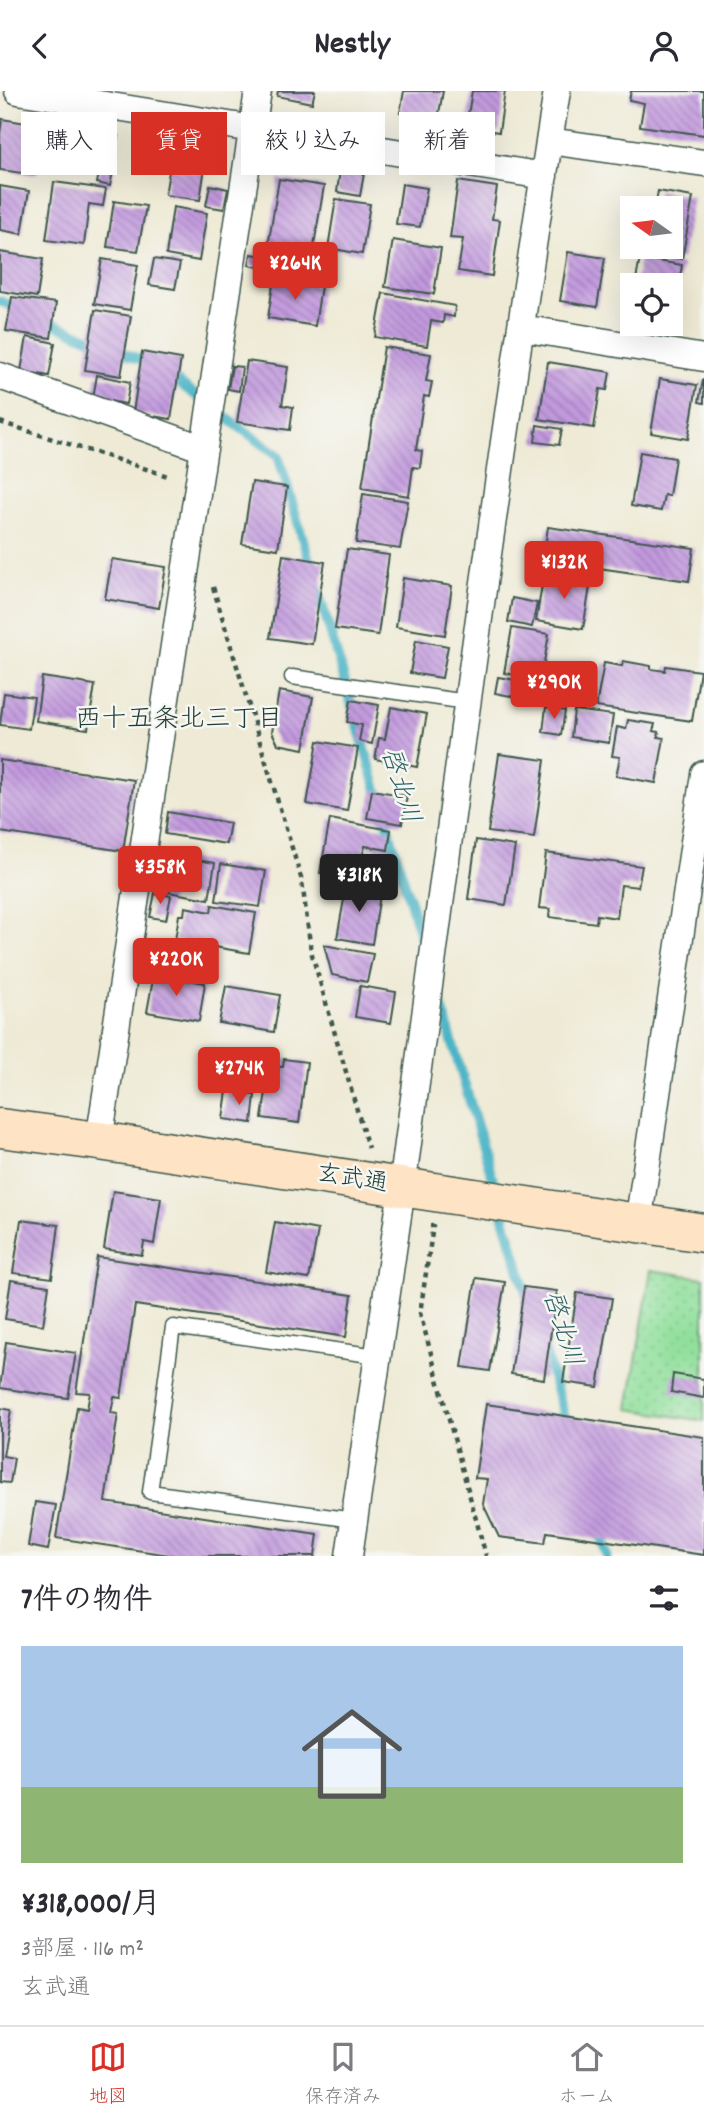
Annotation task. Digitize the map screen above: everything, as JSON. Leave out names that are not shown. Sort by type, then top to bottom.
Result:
[{"type":"street","points":[[18,91],[241,126]]},
{"type":"street","points":[[255,112],[258,91]]},
{"type":"street","points":[[349,1556],[467,702],[557,91]]},
{"type":"street","points":[[549,141],[704,163]]},
{"type":"street","points":[[385,150],[544,176]]},
{"type":"street","points":[[99,1141],[246,175]]},
{"type":"street","points":[[521,328],[704,358]]},
{"type":"street","points":[[0,376],[204,449]]},
{"type":"street","points":[[638,1224],[697,875],[704,774]]},
{"type":"street","name":"玄武通","points":[[0,1128],[99,1141],[399,1205],[638,1224],[704,1233]]},
{"type":"lane","points":[[292,677],[467,702]]},
{"type":"lane","points":[[354,1520],[150,1492],[173,1327],[377,1356]]},
{"type":"path","points":[[0,422],[181,481]]},
{"type":"path","points":[[188,553],[204,559],[302,881],[311,951],[369,1148]]},
{"type":"path","points":[[399,1205],[433,1226],[420,1313],[486,1556]]},
{"type":"green space","points":[[651,1270],[704,1278],[704,1421],[628,1409]]},
{"type":"building","points":[[278,91],[315,91],[312,103],[277,96]]},
{"type":"building","points":[[404,91],[443,91],[439,112],[400,112]]},
{"type":"building","points":[[472,91],[505,91],[499,132],[495,131],[495,112],[468,112]]},
{"type":"building","points":[[631,91],[704,91],[704,135],[640,126],[644,103],[629,100]]},
{"type":"building","points":[[2,119],[21,122],[21,173],[0,170]]},
{"type":"building","points":[[99,175],[112,175],[110,186],[97,183]]},
{"type":"building","points":[[168,175],[204,175],[200,200],[165,195]]},
{"type":"building","points":[[339,175],[364,175],[360,196],[337,192]]},
{"type":"building","points":[[279,179],[324,186],[309,275],[274,270],[277,248],[268,246]]},
{"type":"building","points":[[458,181],[497,187],[492,219],[500,220],[492,276],[458,271],[463,239],[450,238]]},
{"type":"building","points":[[54,182],[106,189],[103,206],[89,204],[84,245],[46,240]]},
{"type":"building","points":[[402,184],[427,188],[420,227],[396,224]]},
{"type":"building","points":[[210,185],[228,189],[224,209],[206,206]]},
{"type":"building","points":[[0,186],[29,191],[22,234],[0,230]]},
{"type":"building","points":[[658,191],[693,197],[683,253],[683,196],[657,196]]},
{"type":"building","points":[[336,199],[370,204],[362,254],[328,248]]},
{"type":"building","points":[[114,201],[146,206],[138,251],[107,247]]},
{"type":"building","points":[[173,207],[207,213],[199,261],[166,255]]},
{"type":"building","points":[[393,240],[441,248],[434,294],[385,287]]},
{"type":"building","points":[[0,252],[43,259],[37,297],[0,291]]},
{"type":"building","points":[[568,252],[605,258],[597,307],[560,301]]},
{"type":"building","points":[[251,254],[270,257],[268,269],[249,265]]},
{"type":"building","points":[[102,259],[138,265],[130,310],[94,304]]},
{"type":"building","points":[[154,259],[180,263],[175,289],[149,285]]},
{"type":"building","points":[[640,259],[682,265],[681,273],[637,273]]},
{"type":"building","points":[[274,278],[321,286],[315,326],[268,318]]},
{"type":"building","points":[[383,293],[455,306],[454,317],[444,315],[443,323],[431,321],[427,346],[375,337]]},
{"type":"building","points":[[12,297],[56,303],[51,338],[6,331]]},
{"type":"building","points":[[95,310],[131,316],[121,376],[85,370]]},
{"type":"building","points":[[27,337],[55,343],[49,376],[21,371]]},
{"type":"building","points":[[384,347],[431,354],[426,381],[432,382],[429,397],[424,396],[416,450],[422,451],[420,468],[413,467],[409,496],[362,488]]},
{"type":"building","points":[[142,352],[181,359],[171,419],[133,413]]},
{"type":"building","points":[[247,361],[288,367],[282,405],[293,407],[290,430],[237,422]]},
{"type":"building","points":[[548,362],[610,372],[607,390],[600,389],[594,428],[539,419]]},
{"type":"building","points":[[232,366],[242,367],[239,391],[228,389]]},
{"type":"building","points":[[97,375],[130,382],[126,404],[93,398]]},
{"type":"building","points":[[660,379],[697,385],[688,439],[651,433]]},
{"type":"building","points":[[704,380],[704,403],[699,402]]},
{"type":"building","points":[[537,425],[562,429],[559,445],[535,442]]},
{"type":"building","points":[[640,452],[675,458],[669,496],[664,495],[661,511],[631,506]]},
{"type":"building","points":[[252,482],[287,487],[278,549],[242,544]]},
{"type":"building","points":[[363,494],[408,501],[400,549],[356,543]]},
{"type":"building","points":[[548,527],[694,548],[689,581],[543,560]]},
{"type":"building","points":[[347,549],[389,555],[378,635],[335,629]]},
{"type":"building","points":[[283,555],[325,562],[312,644],[270,638]]},
{"type":"building","points":[[112,559],[166,567],[159,608],[105,599]]},
{"type":"building","points":[[544,573],[591,581],[583,629],[536,621]]},
{"type":"building","points":[[403,578],[452,586],[445,635],[396,627]]},
{"type":"building","points":[[512,598],[537,603],[532,627],[508,622]]},
{"type":"building","points":[[512,628],[549,634],[541,679],[504,673]]},
{"type":"building","points":[[416,640],[448,646],[442,678],[410,673]]},
{"type":"building","points":[[623,661],[665,671],[666,666],[700,671],[692,721],[596,707],[604,663],[622,666]]},
{"type":"building","points":[[42,677],[95,685],[88,729],[36,721]]},
{"type":"building","points":[[498,677],[540,684],[537,701],[495,693]]},
{"type":"building","points":[[279,691],[313,697],[304,749],[278,744],[272,732]]},
{"type":"building","points":[[4,693],[34,697],[29,729],[0,725]]},
{"type":"building","points":[[351,700],[379,705],[372,744],[359,741],[362,725],[347,722]]},
{"type":"building","points":[[391,707],[427,714],[417,767],[375,759],[379,738],[385,739]]},
{"type":"building","points":[[546,707],[565,711],[561,735],[543,732]]},
{"type":"building","points":[[574,710],[613,715],[609,743],[571,737]]},
{"type":"building","points":[[628,720],[655,724],[653,731],[659,732],[658,737],[664,738],[656,783],[616,776],[620,757],[612,756],[617,727],[626,729]]},
{"type":"building","points":[[318,741],[358,748],[347,811],[307,804]]},
{"type":"building","points":[[499,754],[545,760],[534,838],[488,832]]},
{"type":"building","points":[[0,760],[134,780],[123,851],[0,832]]},
{"type":"building","points":[[372,790],[407,796],[402,824],[367,818]]},
{"type":"building","points":[[168,812],[230,823],[226,844],[165,834]]},
{"type":"building","points":[[330,819],[391,830],[388,850],[365,846],[363,854],[387,859],[382,885],[320,873]]},
{"type":"building","points":[[476,840],[515,846],[506,905],[468,899]]},
{"type":"building","points":[[546,853],[642,866],[638,887],[621,885],[617,918],[597,915],[596,923],[549,917],[550,909],[539,908]]},
{"type":"building","points":[[162,854],[215,863],[209,899],[156,890]]},
{"type":"building","points":[[221,864],[266,871],[260,907],[216,901]]},
{"type":"building","points":[[347,883],[381,889],[372,944],[337,938]]},
{"type":"building","points":[[155,893],[171,896],[166,920],[150,917]]},
{"type":"building","points":[[212,905],[256,913],[249,953],[175,940],[179,915],[184,915],[185,907],[211,912]]},
{"type":"building","points":[[324,945],[373,954],[367,982],[332,975]]},
{"type":"building","points":[[154,974],[205,983],[199,1021],[147,1012]]},
{"type":"building","points":[[226,986],[280,995],[274,1032],[219,1023]]},
{"type":"building","points":[[360,986],[396,992],[391,1023],[355,1017]]},
{"type":"building","points":[[284,1059],[307,1062],[299,1123],[262,1118],[270,1066],[283,1067]]},
{"type":"building","points":[[248,1066],[260,1068],[256,1093],[244,1092]]},
{"type":"building","points":[[227,1091],[255,1095],[252,1123],[223,1119]]},
{"type":"building","points":[[113,1191],[161,1198],[154,1244],[144,1242],[142,1255],[104,1249]]},
{"type":"building","points":[[21,1220],[59,1225],[52,1278],[13,1273]]},
{"type":"building","points":[[275,1222],[318,1230],[309,1279],[266,1272]]},
{"type":"building","points":[[97,1257],[352,1295],[346,1337],[135,1305],[121,1398],[114,1397],[111,1413],[118,1414],[105,1502],[318,1534],[315,1556],[176,1556],[56,1538],[77,1407],[87,1409],[90,1393],[76,1392]]},
{"type":"building","points":[[476,1278],[505,1282],[490,1371],[462,1367]]},
{"type":"building","points":[[11,1280],[49,1286],[43,1325],[5,1319]]},
{"type":"building","points":[[524,1287],[557,1291],[544,1379],[511,1374]]},
{"type":"building","points":[[577,1293],[612,1298],[598,1387],[563,1382]]},
{"type":"building","points":[[6,1342],[76,1353],[68,1398],[0,1388]]},
{"type":"building","points":[[673,1374],[704,1379],[704,1398],[671,1392]]},
{"type":"building","points":[[486,1404],[704,1437],[704,1555],[547,1532],[545,1543],[499,1537],[483,1504],[487,1479],[475,1478]]},
{"type":"building","points":[[0,1408],[11,1410],[3,1456],[14,1458],[10,1483],[0,1482]]},
{"type":"building","points":[[35,1502],[56,1505],[48,1550],[28,1546]]},
{"type":"waterway","name":"啓北川","points":[[0,301],[21,310]]},
{"type":"waterway","name":"啓北川","points":[[42,319],[151,364]]},
{"type":"waterway","name":"啓北川","points":[[169,376],[278,455],[312,570]]},
{"type":"waterway","name":"啓北川","points":[[316,584],[425,952]]},
{"type":"waterway","name":"啓北川","points":[[437,990],[497,1194]]},
{"type":"waterway","name":"啓北川","points":[[502,1211],[528,1298]]},
{"type":"waterway","name":"啓北川","points":[[544,1349],[568,1428]]},
{"type":"waterway","name":"啓北川","points":[[599,1530],[607,1556]]},
{"type":"district","name":"西十五条北三丁目","points":[[179,720]]}]
